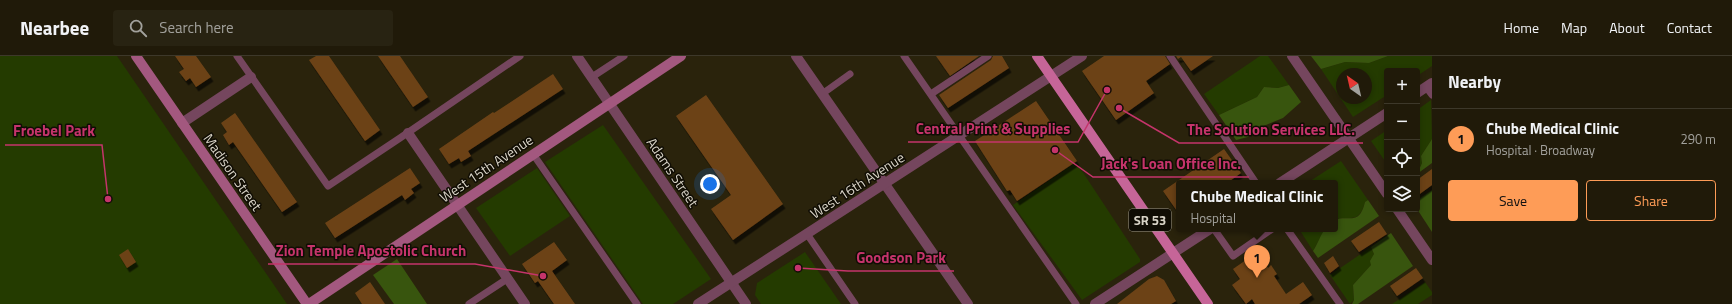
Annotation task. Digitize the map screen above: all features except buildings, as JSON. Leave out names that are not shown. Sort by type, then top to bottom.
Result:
[{"type":"main road","name":"Madison Street","points":[[136,56],[308,304]]},
{"type":"main road","name":"West 15th Avenue","points":[[308,304],[681,56]]},
{"type":"main road","name":"SR 53","points":[[1037,56],[1208,304]]},
{"type":"street","name":"Adams Street","points":[[577,56],[610,102],[746,304]]},
{"type":"street","points":[[796,56],[968,304]]},
{"type":"street","name":"West 16th Avenue","points":[[698,304],[1082,56]]},
{"type":"street","points":[[1292,56],[1384,190]]},
{"type":"street","points":[[182,122],[251,77]]},
{"type":"street","points":[[1420,92],[1430,88]]},
{"type":"street","points":[[1285,180],[1384,115]]},
{"type":"street","points":[[408,133],[525,304]]},
{"type":"street","points":[[1399,212],[1432,260]]},
{"type":"street","points":[[1095,304],[1206,232]]},
{"type":"lane","points":[[237,56],[328,186],[520,56]]},
{"type":"lane","points":[[592,77],[624,56]]},
{"type":"lane","points":[[904,56],[1076,304]]},
{"type":"lane","points":[[931,94],[988,56]]},
{"type":"lane","points":[[1170,56],[1254,180]]},
{"type":"lane","points":[[822,94],[850,74]]},
{"type":"lane","points":[[533,154],[637,304]]},
{"type":"lane","points":[[1216,232],[1233,256],[1268,232]]},
{"type":"lane","points":[[1289,232],[1340,304]]},
{"type":"lane","points":[[807,234],[855,304]]},
{"type":"lane","points":[[469,304],[507,279]]},
{"type":"green space","points":[[0,56],[117,56],[287,304],[0,304]]},
{"type":"green space","points":[[1260,56],[1268,56],[1289,85],[1278,88],[1264,87],[1257,97],[1219,115],[1204,94]]},
{"type":"green space","points":[[1311,56],[1388,56],[1369,63],[1345,62],[1321,69]]},
{"type":"green space","points":[[1388,56],[1432,56],[1432,66],[1420,74],[1420,68],[1384,68],[1384,97],[1353,117],[1344,104],[1372,104],[1372,68],[1336,68],[1336,92],[1321,69],[1345,62],[1369,63]]},
{"type":"green space","points":[[1289,85],[1301,102],[1283,118],[1261,127],[1248,137],[1236,140],[1219,115],[1257,97],[1264,87],[1278,88]]},
{"type":"green space","points":[[1431,100],[1432,139],[1421,156],[1422,163],[1420,167],[1420,140],[1420,108]]},
{"type":"green space","points":[[603,125],[711,279],[673,304],[643,304],[545,162]]},
{"type":"green space","points":[[1384,132],[1384,160],[1371,141]]},
{"type":"green space","points":[[1432,139],[1432,163],[1420,172],[1422,163],[1421,156]]},
{"type":"green space","points":[[1341,161],[1368,200],[1365,202],[1360,214],[1356,217],[1338,219],[1338,180],[1312,180]]},
{"type":"green space","points":[[1075,163],[1084,174],[1140,259],[1140,262],[1082,300],[1013,205]]},
{"type":"green space","points":[[537,168],[570,216],[510,256],[476,208]]},
{"type":"green space","points":[[1432,190],[1432,232],[1419,212],[1420,198]]},
{"type":"green space","points":[[1368,200],[1379,216],[1318,258],[1313,251],[1323,232],[1338,232],[1338,219],[1353,218],[1360,215],[1365,202]]},
{"type":"green space","points":[[1301,232],[1323,232],[1313,251]]},
{"type":"green space","points":[[1391,233],[1413,266],[1358,304],[1352,304],[1354,300],[1353,285],[1371,265],[1370,261],[1374,254],[1371,247]]},
{"type":"green space","points":[[1371,247],[1374,254],[1371,265],[1353,285],[1354,300],[1350,304],[1330,275]]},
{"type":"green space","points":[[805,252],[841,304],[761,304],[755,295],[757,283]]},
{"type":"green space","points":[[397,259],[427,304],[394,304],[373,275]]},
{"type":"green space","points":[[1425,282],[1432,292],[1432,295],[1418,304],[1392,304]]},
{"type":"place","name":"Central Print & Supplies","points":[[1107,90]]},
{"type":"place","name":"The Solution Services LLC.","points":[[1119,108]]},
{"type":"place","name":"Jack's Loan Office Inc.","points":[[1055,150]]},
{"type":"place","name":"Froebel Park","points":[[108,199]]},
{"type":"place","name":"Goodson Park","points":[[798,268]]},
{"type":"place","name":"Zion Temple Apostolic Church","points":[[543,276]]},
{"type":"place","name":"Chube Medical Clinic","points":[[1257,278]]}]
